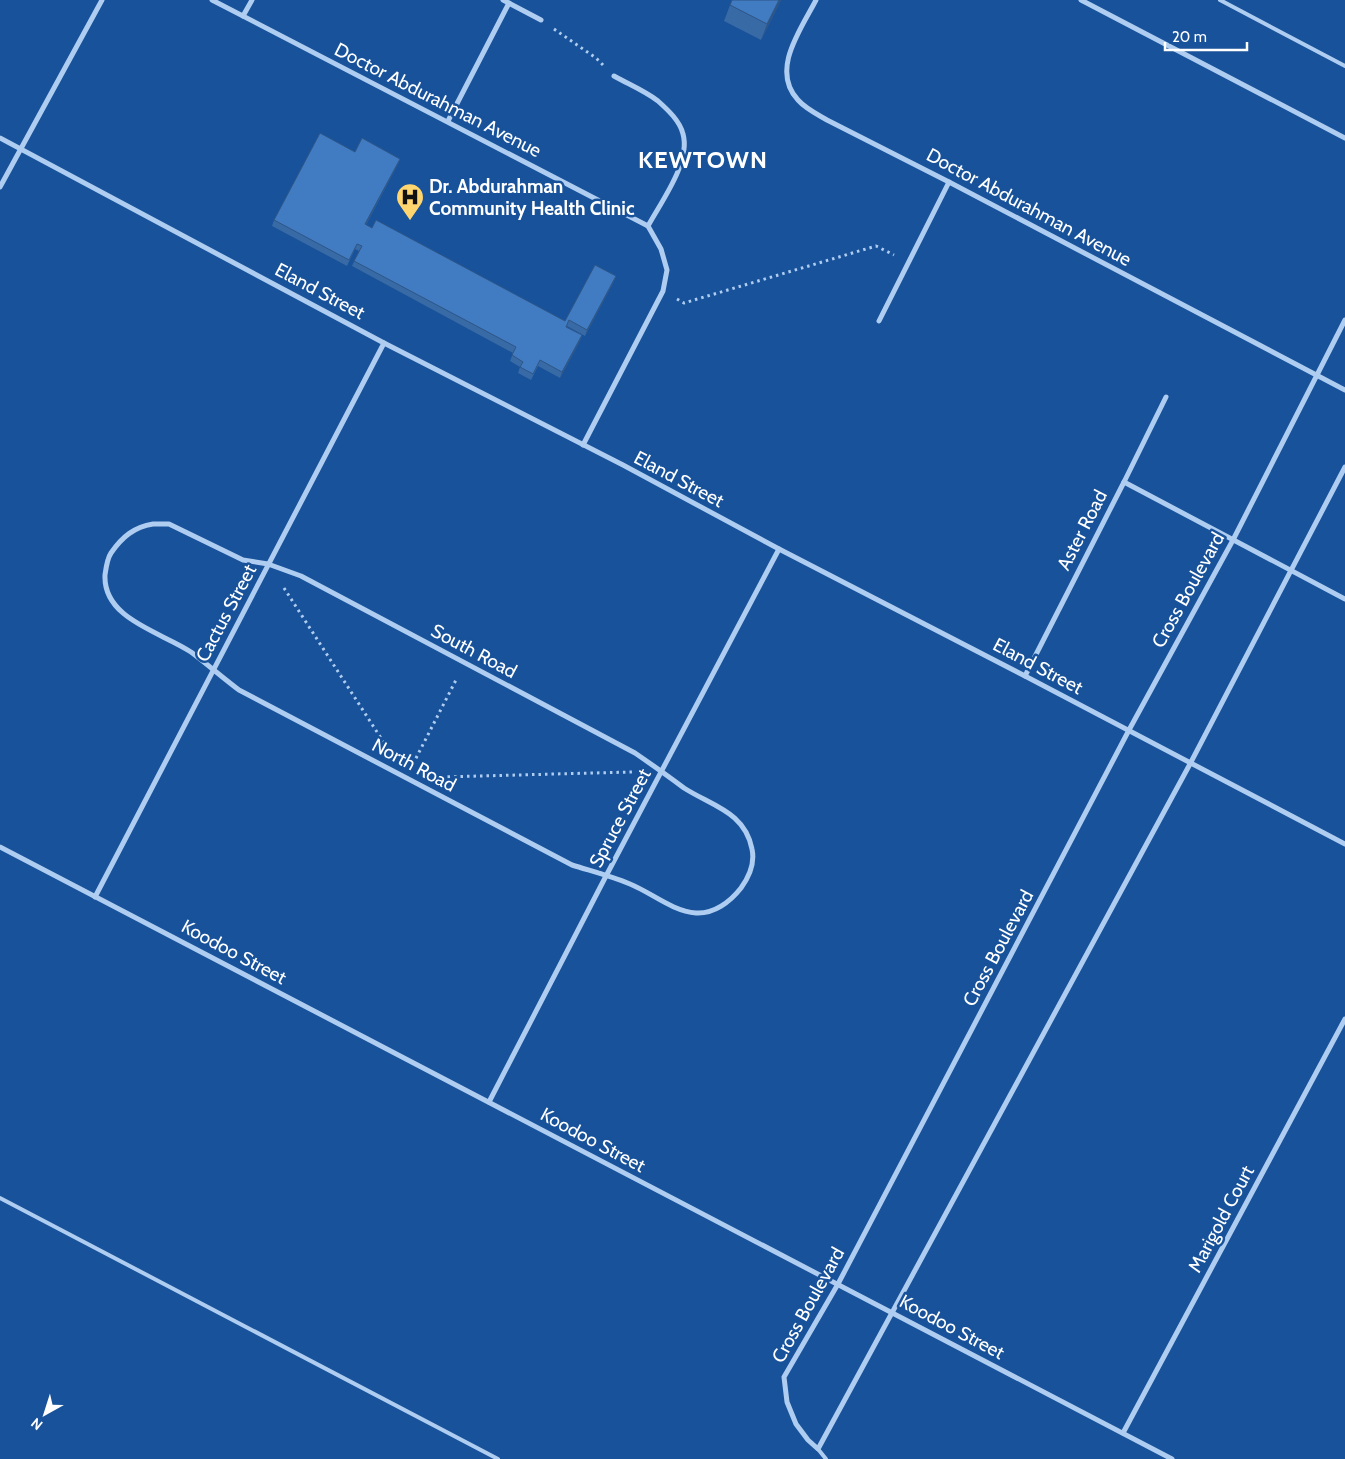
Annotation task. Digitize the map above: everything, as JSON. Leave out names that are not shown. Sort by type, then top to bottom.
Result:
[{"type":"street","points":[[0,187],[102,0]]},
{"type":"street","name":"Doctor Abdurahman Avenue","points":[[212,0],[648,226]]},
{"type":"street","points":[[243,16],[252,0]]},
{"type":"street","points":[[502,0],[541,20]]},
{"type":"street","name":"Doctor Abdurahman Avenue","points":[[816,0],[790,50],[786,70],[789,87],[798,100],[827,120],[1345,390]]},
{"type":"street","points":[[1082,0],[1345,138]]},
{"type":"street","points":[[448,121],[509,3]]},
{"type":"street","points":[[583,445],[663,291],[667,270],[661,249],[648,226],[680,166],[684,148],[683,134],[676,118],[656,100],[614,76]]},
{"type":"street","name":"Eland Street","points":[[0,138],[384,343],[583,445],[1345,844]]},
{"type":"street","points":[[879,321],[949,182]]},
{"type":"street","name":"Cross Boulevard","points":[[818,1450],[796,1424],[787,1402],[784,1378],[838,1284],[1129,730],[1233,540],[1345,320]]},
{"type":"street","name":"Cactus Street","points":[[94,897],[384,343]]},
{"type":"street","points":[[1124,482],[1166,396]]},
{"type":"street","points":[[818,1450],[1190,764],[1345,467]]},
{"type":"street","name":"Aster Road","points":[[1025,676],[1124,482],[1291,571]]},
{"type":"street","name":"South Road","points":[[213,670],[190,652],[131,619],[118,609],[108,597],[105,582],[109,556],[118,542],[130,532],[141,526],[169,524],[243,560],[268,564],[301,576],[634,752],[686,788],[727,811],[743,825],[750,840],[754,856],[750,873],[740,888],[725,904],[712,911],[698,913],[682,911],[630,884],[606,876]]},
{"type":"street","name":"Spruce Street","points":[[489,1102],[779,549]]},
{"type":"street","points":[[1291,571],[1345,599]]},
{"type":"street","name":"North Road","points":[[213,670],[239,690],[406,778],[572,865],[606,876]]},
{"type":"street","name":"Koodoo Street","points":[[0,847],[1172,1459]]},
{"type":"street","name":"Marigold Court","points":[[1123,1433],[1345,1019]]},
{"type":"lane","points":[[1220,0],[1345,66]]},
{"type":"lane","points":[[0,1198],[498,1459]]},
{"type":"lane","points":[[818,1450],[826,1459]]},
{"type":"path","points":[[541,20],[596,58],[614,76]]},
{"type":"path","points":[[663,291],[684,303],[876,246],[908,262]]},
{"type":"path","points":[[268,564],[406,778]]},
{"type":"path","points":[[406,778],[465,662]]},
{"type":"path","points":[[406,778],[662,772]]},
{"type":"building","points":[[732,0],[779,0],[767,24],[730,5]]},
{"type":"building","points":[[320,133],[355,152],[362,138],[400,159],[365,224],[372,228],[376,220],[565,321],[595,265],[616,276],[587,330],[569,320],[566,327],[582,335],[562,372],[540,360],[533,374],[520,367],[523,362],[512,355],[516,347],[354,261],[362,246],[357,244],[349,260],[274,220]]},
{"type":"place","name":"Dr. Abdurahman Community Health Clinic","points":[[410,221]]},
{"type":"district","name":"KEWTOWN","points":[[703,159]]}]
